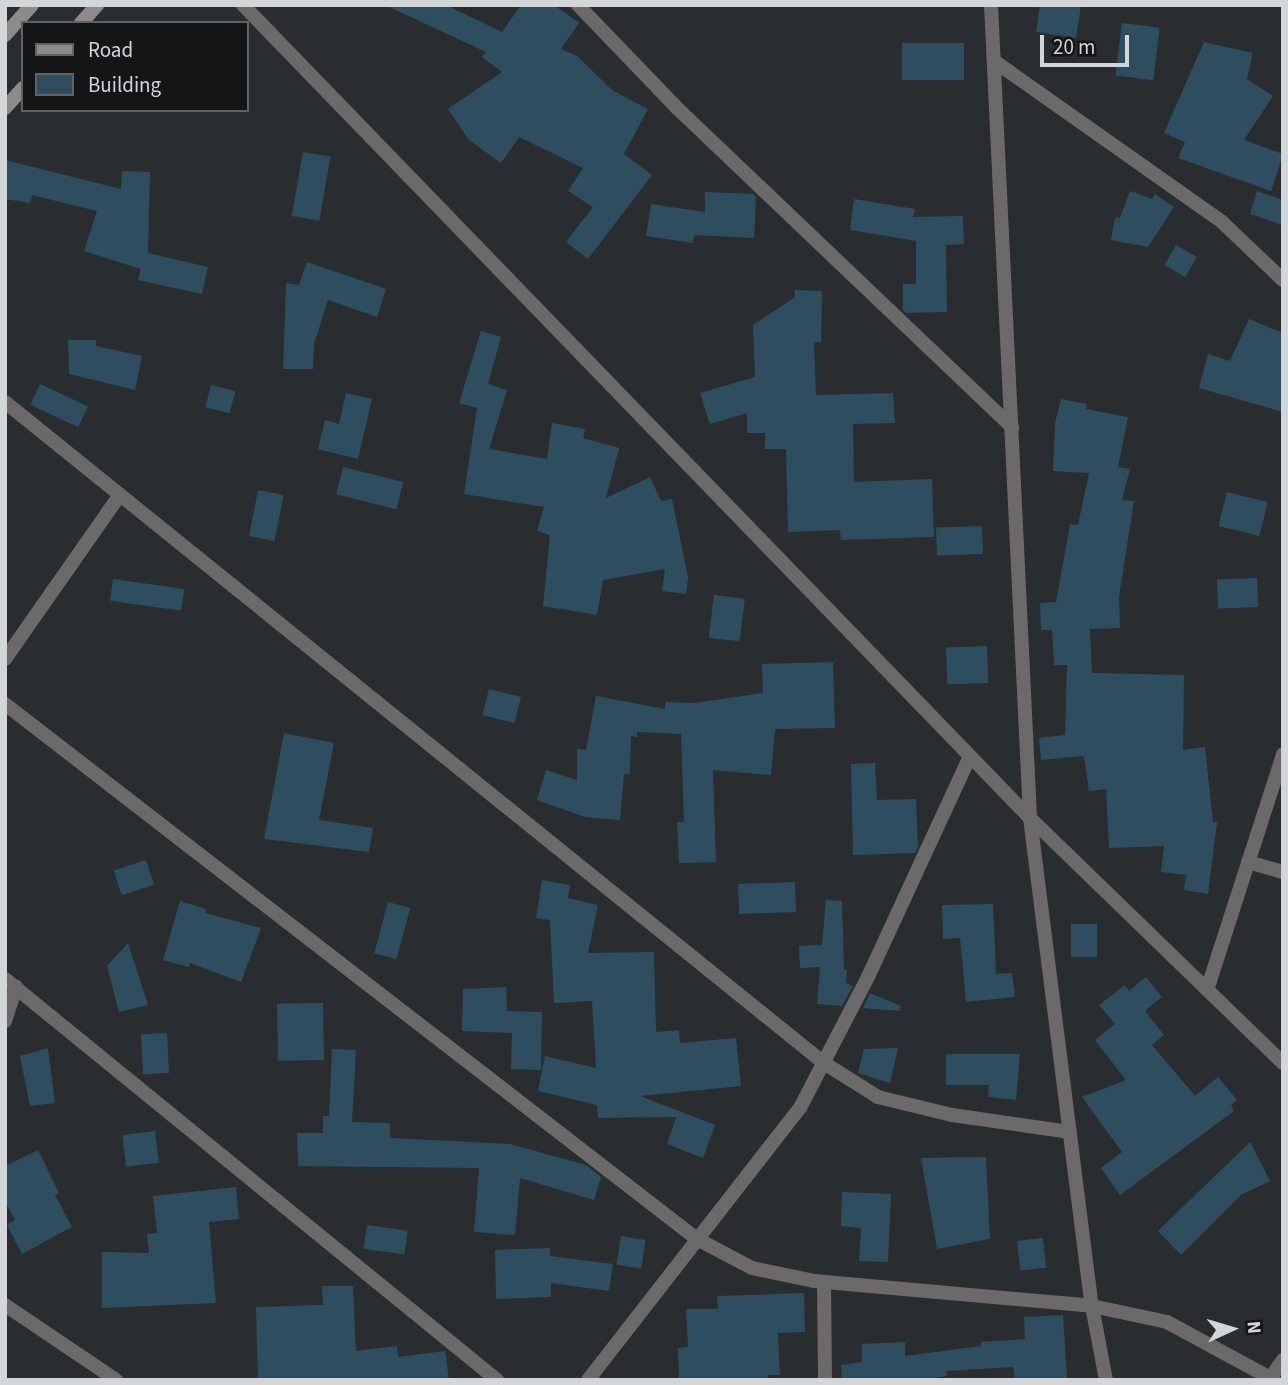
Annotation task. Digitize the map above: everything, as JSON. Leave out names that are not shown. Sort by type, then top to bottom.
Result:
[{"type":"main road","points":[[5,35],[32,5]]},
{"type":"main road","points":[[83,21],[97,5]]},
{"type":"main road","points":[[5,108],[21,90]]},
{"type":"street","points":[[243,5],[1030,818],[1283,1063]]},
{"type":"street","points":[[578,5],[677,108],[1012,427]]},
{"type":"street","points":[[991,5],[1030,818],[1092,1306],[1106,1380]]},
{"type":"street","points":[[993,61],[1222,222],[1283,281]]},
{"type":"street","points":[[5,402],[824,1063],[878,1097],[952,1115],[1070,1132]]},
{"type":"street","points":[[5,659],[119,496]]},
{"type":"street","points":[[5,704],[697,1240],[752,1268],[824,1282],[1092,1306],[1167,1322],[1272,1378],[1283,1360]]},
{"type":"street","points":[[1207,990],[1283,754]]},
{"type":"street","points":[[588,1380],[800,1108],[868,977],[970,756]]},
{"type":"street","points":[[1248,862],[1283,872]]},
{"type":"street","points":[[5,1021],[11,983]]},
{"type":"street","points":[[11,983],[497,1380]]},
{"type":"street","points":[[824,1282],[825,1380]]},
{"type":"street","points":[[5,1305],[117,1380]]},
{"type":"building","points":[[385,5],[446,5],[502,32],[521,5],[554,5],[579,23],[561,49],[577,56],[612,90],[648,109],[624,154],[652,175],[588,259],[566,242],[593,207],[568,191],[583,168],[519,137],[501,163],[469,140],[448,109],[502,72],[482,57],[486,52]]},
{"type":"building","points":[[1040,5],[1081,5],[1076,38],[1036,32]]},
{"type":"building","points":[[1122,23],[1160,28],[1153,80],[1116,76]]},
{"type":"building","points":[[1204,42],[1253,53],[1247,79],[1273,96],[1244,140],[1283,154],[1271,191],[1178,158],[1185,142],[1164,133]]},
{"type":"building","points":[[902,43],[964,43],[964,80],[902,80]]},
{"type":"building","points":[[303,152],[331,157],[319,221],[292,216]]},
{"type":"building","points":[[5,160],[121,189],[122,171],[150,172],[148,253],[208,267],[202,294],[138,280],[141,269],[84,251],[97,211],[32,195],[30,203],[5,199]]},
{"type":"building","points":[[1130,191],[1152,199],[1155,194],[1174,207],[1148,247],[1111,240],[1115,217],[1120,218]]},
{"type":"building","points":[[1257,191],[1283,200],[1283,225],[1250,214]]},
{"type":"building","points":[[705,192],[753,194],[756,197],[754,238],[694,235],[693,243],[646,236],[651,204],[705,212]]},
{"type":"building","points":[[854,199],[915,209],[913,217],[963,216],[964,244],[946,245],[947,312],[906,313],[903,310],[903,284],[916,284],[916,241],[850,230]]},
{"type":"building","points":[[1176,245],[1197,257],[1185,277],[1164,265]]},
{"type":"building","points":[[307,262],[386,289],[377,317],[328,300],[314,344],[313,369],[283,369],[286,283],[299,285]]},
{"type":"building","points":[[795,290],[822,291],[821,342],[814,342],[816,395],[893,393],[895,423],[853,424],[854,482],[932,479],[934,537],[841,540],[840,530],[788,532],[786,449],[765,449],[765,433],[747,433],[747,413],[710,424],[700,393],[755,377],[753,325],[794,298]]},
{"type":"building","points":[[1249,319],[1283,333],[1283,412],[1199,388],[1208,354],[1230,361]]},
{"type":"building","points":[[481,331],[501,337],[488,384],[507,390],[489,449],[547,459],[552,423],[585,429],[583,438],[619,448],[606,498],[650,477],[661,501],[672,499],[688,577],[686,594],[662,591],[665,569],[603,580],[597,615],[543,606],[550,535],[537,531],[544,507],[464,494],[477,408],[459,403]]},
{"type":"building","points":[[68,340],[96,340],[96,346],[142,356],[135,390],[69,374]]},
{"type":"building","points":[[40,384],[88,406],[78,427],[30,405]]},
{"type":"building","points":[[211,385],[235,391],[230,413],[205,407]]},
{"type":"building","points":[[346,393],[372,399],[358,459],[318,449],[325,420],[339,424]]},
{"type":"building","points":[[1061,399],[1087,404],[1086,409],[1128,417],[1118,467],[1130,469],[1122,500],[1134,501],[1119,597],[1120,628],[1090,629],[1092,673],[1184,675],[1183,750],[1205,747],[1213,822],[1217,822],[1208,894],[1184,890],[1186,875],[1161,872],[1164,846],[1109,848],[1106,789],[1089,791],[1084,756],[1041,760],[1039,738],[1065,735],[1067,665],[1054,665],[1052,630],[1041,630],[1040,603],[1056,602],[1070,524],[1078,525],[1089,473],[1053,471],[1055,423]]},
{"type":"building","points":[[343,467],[403,482],[396,509],[336,494]]},
{"type":"building","points":[[258,490],[284,495],[275,541],[249,536]]},
{"type":"building","points":[[1227,492],[1268,502],[1259,536],[1219,526]]},
{"type":"building","points":[[982,526],[983,554],[937,556],[936,528]]},
{"type":"building","points":[[1257,578],[1258,607],[1218,608],[1217,579]]},
{"type":"building","points":[[113,579],[184,589],[181,611],[110,601]]},
{"type":"building","points":[[714,595],[745,599],[740,641],[709,638]]},
{"type":"building","points":[[987,646],[988,683],[947,684],[946,647]]},
{"type":"building","points":[[833,662],[835,728],[775,729],[771,775],[713,770],[716,862],[679,863],[677,822],[684,822],[681,734],[637,732],[637,737],[631,736],[630,774],[624,774],[620,820],[585,817],[537,800],[546,770],[577,780],[577,749],[586,750],[596,696],[665,709],[665,702],[694,703],[763,693],[762,664]]},
{"type":"building","points":[[489,689],[521,697],[514,723],[482,715]]},
{"type":"building","points":[[284,733],[334,743],[319,820],[373,828],[369,852],[264,839]]},
{"type":"building","points":[[875,763],[877,800],[916,799],[918,847],[915,853],[853,855],[851,764]]},
{"type":"building","points":[[146,860],[154,885],[122,895],[114,871]]},
{"type":"building","points":[[542,880],[570,885],[568,898],[598,905],[588,953],[654,952],[656,1032],[679,1030],[680,1043],[736,1038],[741,1086],[640,1096],[715,1125],[703,1158],[667,1144],[676,1117],[598,1118],[597,1105],[538,1091],[545,1056],[596,1068],[592,1001],[554,1003],[550,920],[536,918]]},
{"type":"building","points":[[795,882],[796,912],[739,914],[738,884]]},
{"type":"building","points":[[826,900],[842,901],[844,969],[847,970],[846,983],[853,986],[842,1006],[817,1004],[820,967],[800,968],[799,946],[822,945]]},
{"type":"building","points":[[180,901],[206,909],[205,913],[261,928],[241,982],[190,963],[189,967],[163,960]]},
{"type":"building","points":[[388,902],[410,908],[396,959],[374,953]]},
{"type":"building","points":[[993,904],[996,974],[1012,973],[1015,997],[966,1002],[960,938],[943,939],[942,905]]},
{"type":"building","points":[[1071,924],[1097,924],[1097,957],[1071,957]]},
{"type":"building","points":[[128,943],[148,1005],[119,1012],[107,966]]},
{"type":"building","points":[[1146,977],[1162,997],[1145,1011],[1164,1035],[1152,1045],[1195,1096],[1218,1077],[1237,1100],[1231,1105],[1234,1111],[1120,1195],[1101,1168],[1122,1152],[1082,1097],[1126,1080],[1095,1040],[1115,1024],[1099,1005],[1125,985],[1129,991]]},
{"type":"building","points":[[506,987],[507,1011],[542,1012],[541,1070],[511,1069],[512,1033],[462,1031],[463,989]]},
{"type":"building","points":[[870,993],[901,1006],[900,1011],[863,1008]]},
{"type":"building","points":[[323,1003],[324,1060],[278,1061],[277,1004]]},
{"type":"building","points":[[167,1033],[169,1073],[143,1074],[141,1034]]},
{"type":"building","points":[[48,1048],[55,1103],[30,1106],[20,1056]]},
{"type":"building","points":[[898,1048],[890,1083],[858,1073],[864,1049]]},
{"type":"building","points":[[332,1049],[356,1050],[352,1122],[390,1123],[390,1138],[510,1144],[586,1165],[601,1177],[594,1200],[520,1178],[515,1235],[474,1232],[479,1168],[298,1166],[297,1133],[323,1133],[323,1116],[329,1116]]},
{"type":"building","points":[[946,1054],[1020,1054],[1016,1100],[988,1097],[989,1085],[946,1085]]},
{"type":"building","points":[[155,1131],[159,1163],[126,1167],[122,1135]]},
{"type":"building","points":[[1250,1142],[1270,1181],[1241,1195],[1181,1255],[1158,1231]]},
{"type":"building","points":[[38,1150],[59,1193],[55,1195],[72,1227],[22,1254],[7,1225],[15,1220],[5,1201],[5,1166]]},
{"type":"building","points":[[986,1157],[990,1239],[937,1249],[921,1158]]},
{"type":"building","points":[[236,1187],[239,1219],[209,1222],[216,1303],[102,1308],[102,1252],[149,1253],[147,1234],[157,1233],[153,1196]]},
{"type":"building","points":[[842,1192],[891,1194],[888,1262],[859,1261],[861,1228],[841,1226]]},
{"type":"building","points":[[367,1225],[408,1231],[404,1254],[364,1249]]},
{"type":"building","points":[[621,1236],[646,1240],[641,1269],[616,1265]]},
{"type":"building","points":[[1043,1238],[1046,1268],[1020,1271],[1017,1241]]},
{"type":"building","points":[[550,1248],[550,1256],[613,1264],[609,1291],[551,1283],[551,1297],[496,1299],[495,1250]]},
{"type":"building","points":[[322,1286],[353,1286],[356,1351],[397,1346],[398,1357],[445,1351],[449,1380],[258,1380],[256,1307],[323,1305]]},
{"type":"building","points":[[804,1293],[805,1332],[778,1333],[780,1375],[768,1375],[769,1380],[679,1380],[678,1348],[688,1347],[686,1309],[718,1309],[717,1296]]},
{"type":"building","points":[[1063,1315],[1067,1380],[1015,1380],[1013,1367],[946,1371],[947,1376],[918,1380],[842,1380],[841,1365],[862,1362],[862,1344],[905,1342],[905,1356],[981,1346],[981,1342],[1025,1339],[1024,1317]]}]
